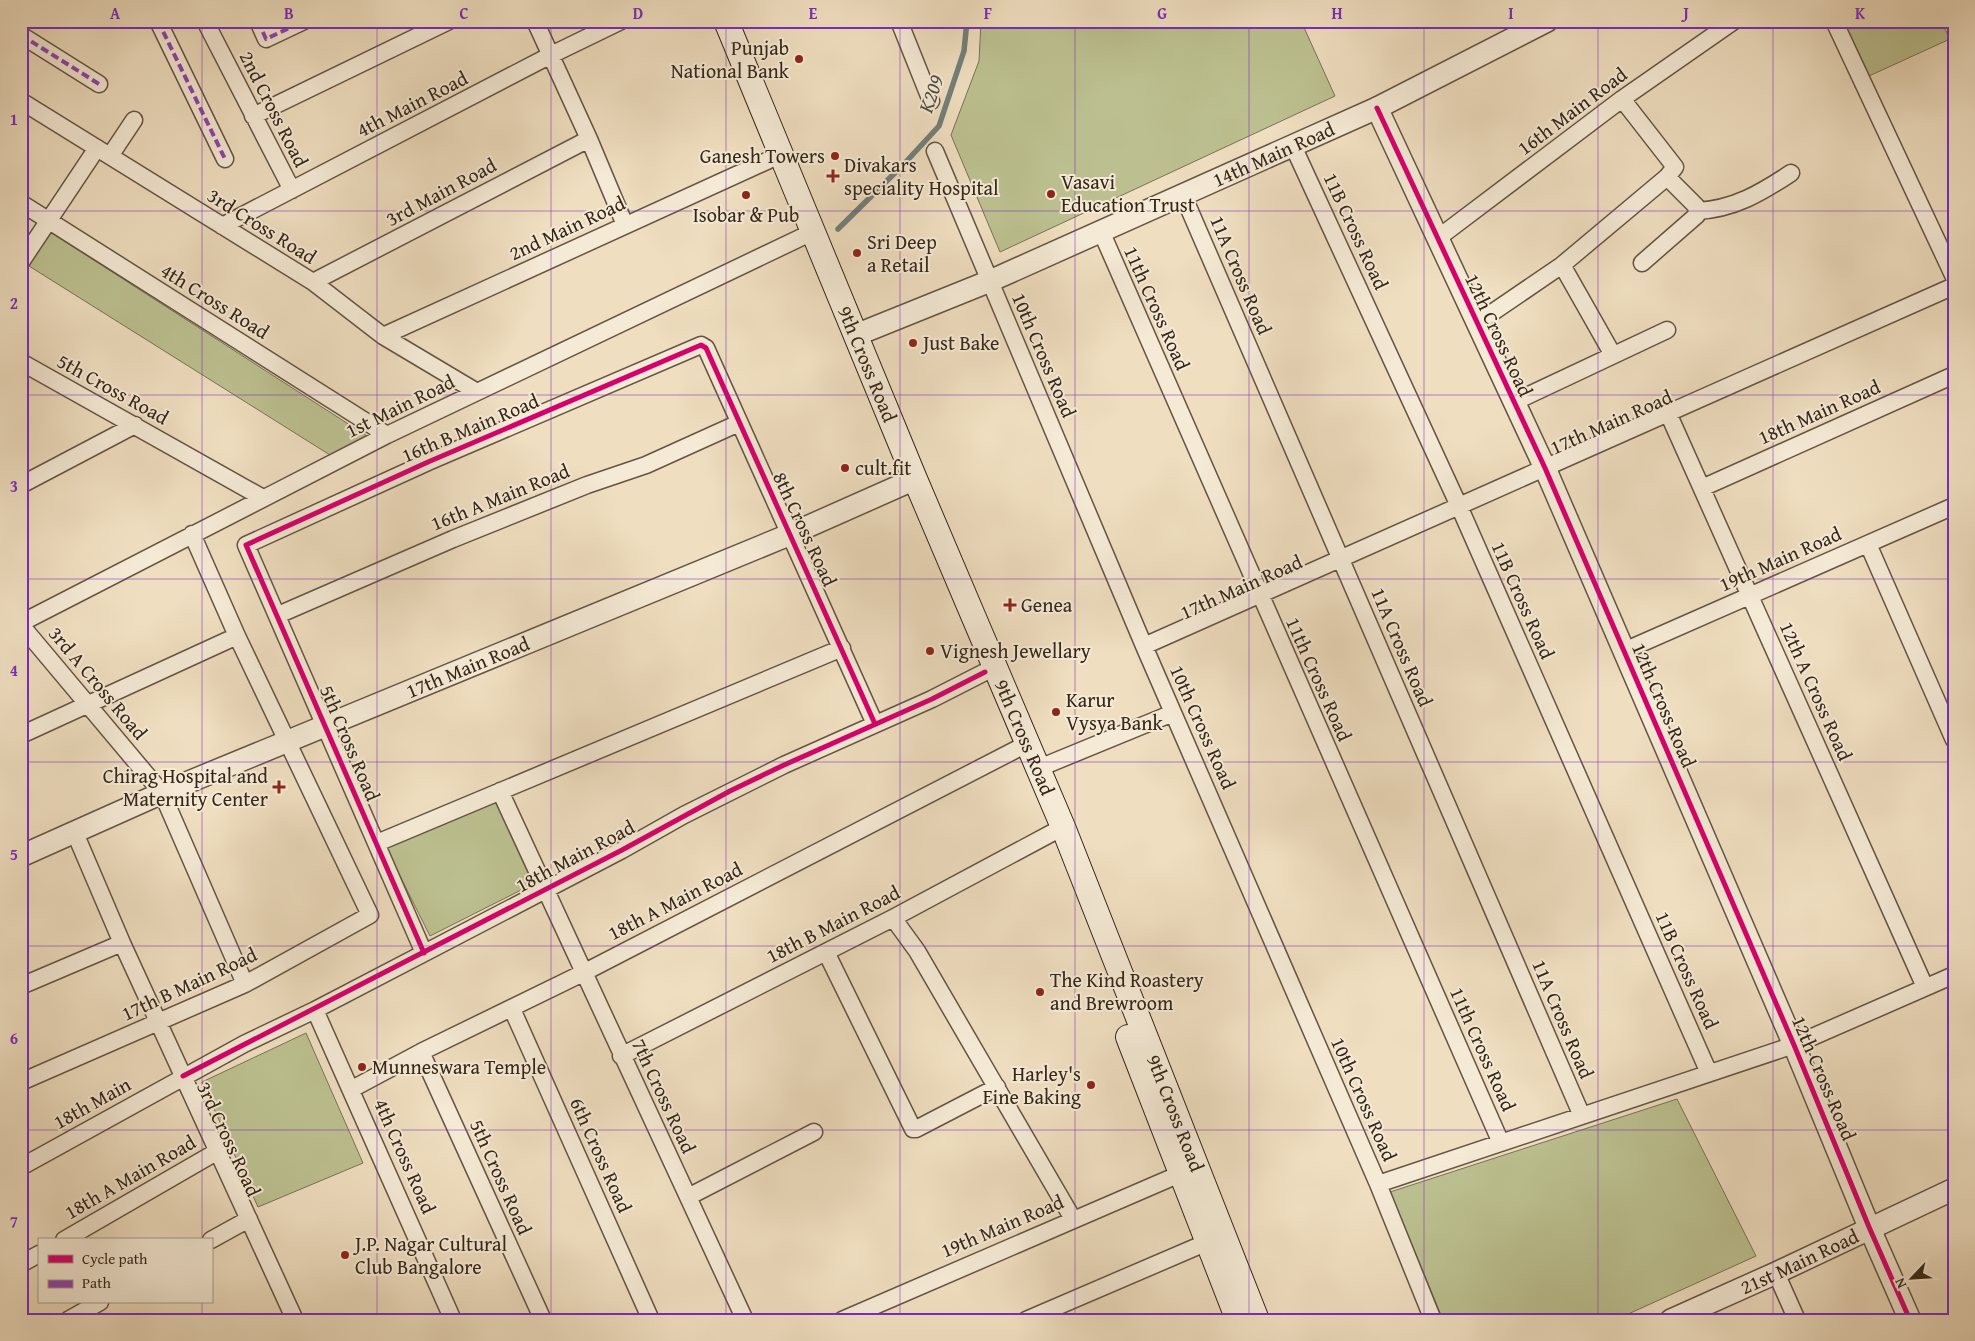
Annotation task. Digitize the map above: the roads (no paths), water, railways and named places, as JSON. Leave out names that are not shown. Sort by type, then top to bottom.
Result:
[{"type":"main road","name":"9th Cross Road","points":[[711,21],[802,237],[909,482],[1039,768],[1057,831],[1180,1174],[1257,1320]]},
{"type":"main road","name":"9th Cross Road","points":[[726,21],[856,335],[909,482],[985,672],[1017,750],[1057,831],[1215,1239],[1238,1320]]},
{"type":"street","points":[[158,21],[225,159]]},
{"type":"street","name":"2nd Cross Road","points":[[205,21],[292,190]]},
{"type":"street","points":[[258,21],[266,39],[304,21]]},
{"type":"street","points":[[253,116],[449,21]]},
{"type":"street","points":[[535,21],[589,139],[625,224]]},
{"type":"street","name":"4th Main Road","points":[[222,226],[551,55],[621,21]]},
{"type":"street","points":[[899,21],[931,101]]},
{"type":"street","name":"14th Main Road","points":[[856,335],[990,281],[1377,108],[1547,21]]},
{"type":"street","name":"16th Main Road","points":[[1438,238],[1622,99],[1734,21]]},
{"type":"street","points":[[1834,21],[1954,277]]},
{"type":"street","points":[[21,35],[99,84]]},
{"type":"street","points":[[1477,323],[1562,264],[1667,177],[1675,167],[1622,99]]},
{"type":"street","name":"3rd Cross Road","points":[[21,101],[313,282],[383,336],[477,392]]},
{"type":"street","name":"12th Cross Road","points":[[1377,108],[1545,468],[1794,1045],[1869,1227],[1910,1320]]},
{"type":"street","points":[[21,262],[48,220],[103,152],[134,120]]},
{"type":"street","name":"3rd Main Road","points":[[313,282],[589,139]]},
{"type":"street","name":"11B Cross Road","points":[[1293,146],[1459,506],[1709,1073]]},
{"type":"street","name":"10th Cross Road","points":[[935,151],[1144,646],[1378,1184],[1433,1320]]},
{"type":"street","name":"2nd Main Road","points":[[383,336],[625,224],[769,160]]},
{"type":"street","points":[[1698,211],[1718,210],[1732,206],[1759,194],[1791,173]]},
{"type":"street","points":[[1667,177],[1698,211]]},
{"type":"street","name":"11A Cross Road","points":[[1183,195],[1582,1116]]},
{"type":"street","name":"4th Cross Road","points":[[21,203],[387,435]]},
{"type":"street","points":[[1642,264],[1695,218],[1698,211]]},
{"type":"street","name":"11th Cross Road","points":[[1101,231],[1259,595],[1501,1143]]},
{"type":"street","name":"1st Main Road","points":[[21,624],[192,534],[387,435],[802,237]]},
{"type":"street","points":[[1562,264],[1613,355]]},
{"type":"street","name":"17th Main Road","points":[[1144,646],[1954,286]]},
{"type":"street","points":[[1514,402],[1667,330]]},
{"type":"street","name":"16th B Main Road","points":[[246,546],[419,466],[698,345],[706,348]]},
{"type":"street","name":"8th Cross Road","points":[[706,348],[875,724]]},
{"type":"street","name":"5th Cross Road","points":[[21,362],[263,498]]},
{"type":"street","name":"18th Main Road","points":[[1702,488],[1954,375]]},
{"type":"street","name":"12th A Cross Road","points":[[1668,413],[1925,987]]},
{"type":"street","name":"16th A Main Road","points":[[278,615],[453,539],[587,485],[646,465],[739,423]]},
{"type":"street","points":[[21,485],[135,425]]},
{"type":"street","name":"17th Main Road","points":[[21,856],[162,793],[791,534],[909,482]]},
{"type":"street","name":"19th Main Road","points":[[1624,651],[1954,506]]},
{"type":"street","points":[[192,534],[287,743]]},
{"type":"street","points":[[1868,544],[1954,740]]},
{"type":"street","name":"5th Cross Road","points":[[246,546],[327,726],[424,952]]},
{"type":"street","name":"3rd A Cross Road","points":[[21,624],[162,793],[245,984]]},
{"type":"street","points":[[21,735],[237,636]]},
{"type":"street","points":[[377,843],[842,648]]},
{"type":"street","name":"18th Main Road","points":[[183,1076],[315,1010],[730,791],[985,672]]},
{"type":"street","points":[[1039,768],[1173,713]]},
{"type":"street","name":"17th B Main Road","points":[[21,1082],[245,984],[370,915],[287,743]]},
{"type":"street","name":"18th A Main Road","points":[[352,1089],[421,1052],[583,973],[1017,750]]},
{"type":"street","name":"7th Cross Road","points":[[500,791],[621,1056],[745,1320]]},
{"type":"street","name":"18th B Main Road","points":[[621,1056],[893,918],[1057,831]]},
{"type":"street","name":"3rd Cross Road","points":[[75,833],[122,943],[249,1219],[289,1317]]},
{"type":"street","points":[[893,918],[917,951],[1073,1219]]},
{"type":"street","points":[[21,986],[122,943]]},
{"type":"street","points":[[826,952],[913,1129],[997,1087]]},
{"type":"street","points":[[1378,1184],[1794,1045],[1954,975]]},
{"type":"street","name":"6th Cross Road","points":[[512,1008],[651,1320]]},
{"type":"street","name":"4th Cross Road","points":[[315,1010],[352,1089],[453,1320]]},
{"type":"street","name":"5th Cross Road","points":[[421,1052],[543,1320]]},
{"type":"street","name":"18th Main","points":[[21,1168],[183,1076]]},
{"type":"street","points":[[688,1197],[814,1132]]},
{"type":"street","name":"18th A Main Road","points":[[67,1238],[218,1151]]},
{"type":"street","name":"19th Main Road","points":[[842,1320],[1180,1174]]},
{"type":"street","name":"21st Main Road","points":[[1671,1320],[1954,1189]]},
{"type":"street","points":[[212,1239],[249,1219]]},
{"type":"street","points":[[1026,1320],[1215,1239]]},
{"type":"street","points":[[21,1264],[38,1255]]},
{"type":"street","points":[[1776,1273],[1797,1320]]},
{"type":"street","points":[[68,1320],[96,1304]]},
{"type":"waterway","name":"K209","points":[[838,229],[904,164],[939,126],[964,51],[967,21]]},
{"type":"place","name":"Punjab National Bank","points":[[799,59]]},
{"type":"place","name":"Ganesh Towers","points":[[835,156]]},
{"type":"place","name":"Divakars speciality Hospital","points":[[833,176]]},
{"type":"place","name":"Vasavi Education Trust","points":[[1051,194]]},
{"type":"place","name":"Isobar & Pub","points":[[746,195]]},
{"type":"place","name":"Sri Deep a Retail","points":[[857,253]]},
{"type":"place","name":"Just Bake","points":[[913,343]]},
{"type":"place","name":"cult.fit","points":[[845,468]]},
{"type":"place","name":"Genea","points":[[1010,605]]},
{"type":"place","name":"Vignesh Jewellary","points":[[930,651]]},
{"type":"place","name":"Karur Vysya Bank","points":[[1056,712]]},
{"type":"place","name":"Chirag Hospital and Maternity Center","points":[[279,787]]},
{"type":"place","name":"The Kind Roastery and Brewroom","points":[[1040,992]]},
{"type":"place","name":"Munneswara Temple","points":[[362,1067]]},
{"type":"place","name":"Harley's Fine Baking","points":[[1091,1085]]},
{"type":"place","name":"J.P. Nagar Cultural Club Bangalore","points":[[345,1255]]}]
